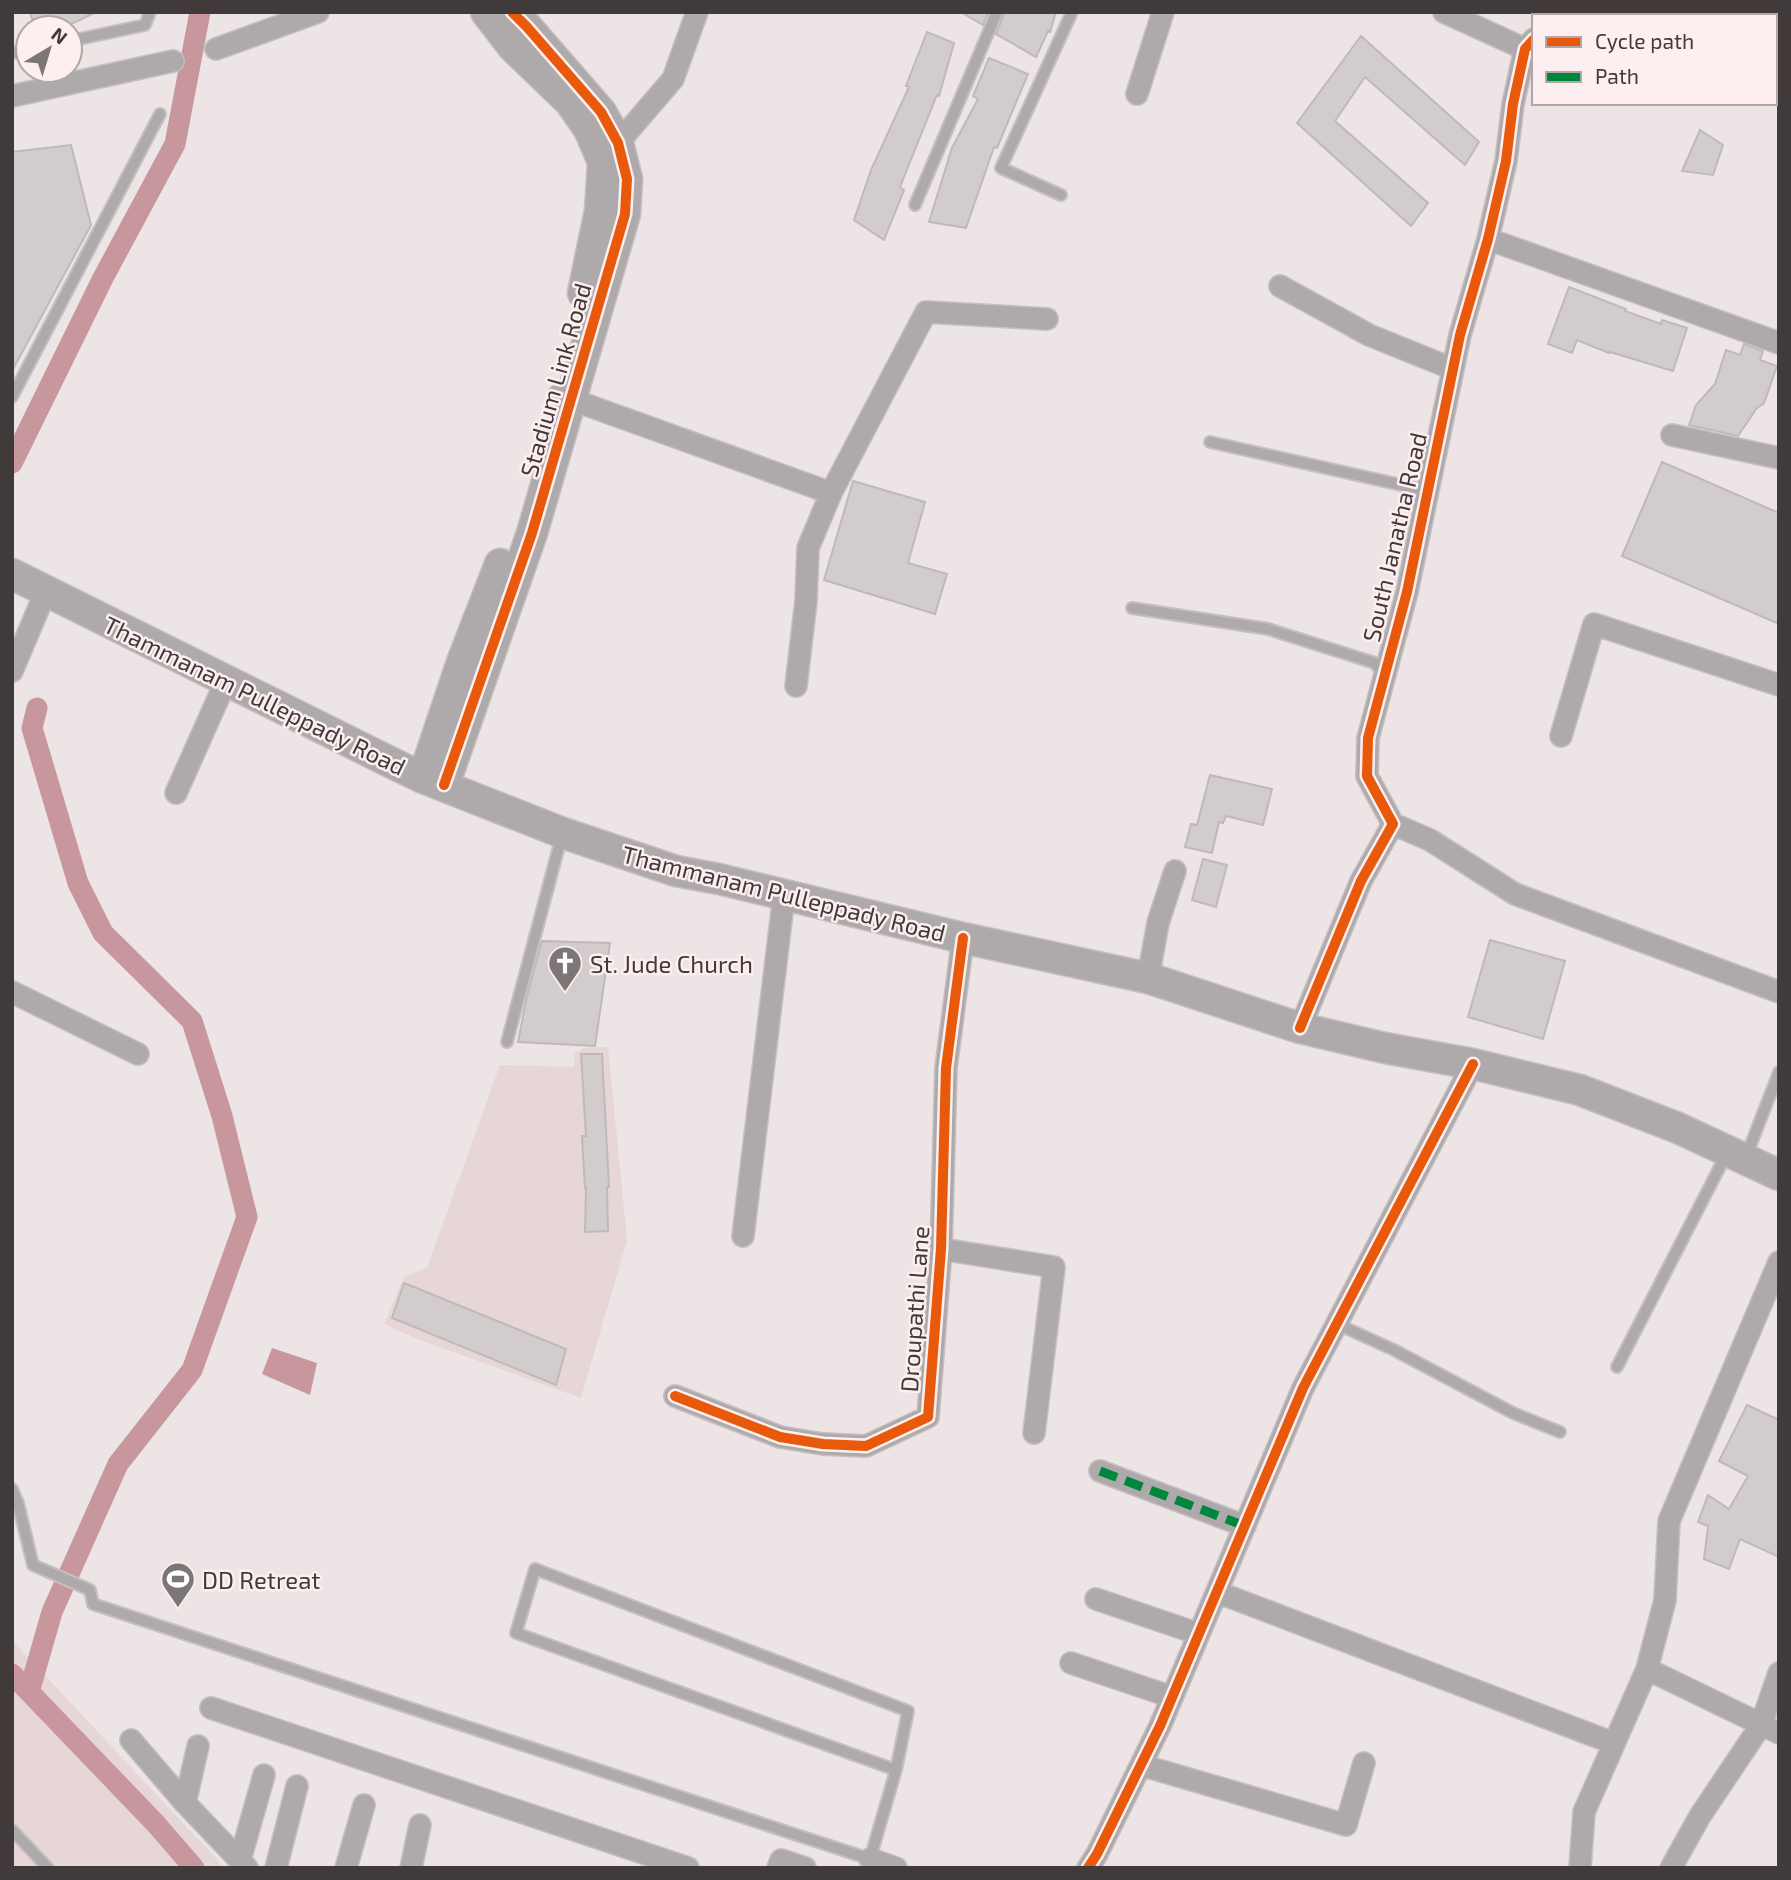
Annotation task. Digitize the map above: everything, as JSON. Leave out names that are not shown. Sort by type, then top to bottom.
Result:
[{"type":"main road","name":"Stadium Link Road","points":[[433,781],[532,533],[565,397],[600,211],[603,162],[589,129],[570,102],[513,47],[486,12]]},
{"type":"main road","name":"Stadium Link Road","points":[[512,12],[601,112],[618,143],[627,178],[625,214],[565,397]]},
{"type":"main road","name":"Thammanam Pulleppady Road","points":[[23,577],[226,681],[433,781],[563,832],[676,871],[1148,978],[1300,1028],[1385,1048],[1473,1064],[1580,1090],[1678,1128],[1779,1175]]},
{"type":"street","points":[[216,49],[318,12]]},
{"type":"street","points":[[618,143],[673,79],[697,12]]},
{"type":"street","points":[[1137,94],[1163,12]]},
{"type":"street","points":[[1444,12],[1529,44]]},
{"type":"street","name":"South Janatha Road","points":[[1393,824],[1367,776],[1368,738],[1407,592],[1460,335],[1488,239],[1506,161],[1513,104],[1529,44]]},
{"type":"street","points":[[12,96],[173,61]]},
{"type":"street","points":[[1488,239],[1779,343]]},
{"type":"street","points":[[1279,286],[1369,335],[1453,369]]},
{"type":"street","points":[[796,686],[806,601],[808,548],[831,493],[926,312],[1047,318]]},
{"type":"street","points":[[565,397],[831,493]]},
{"type":"street","points":[[1672,435],[1779,458]]},
{"type":"street","points":[[12,671],[23,577]]},
{"type":"street","points":[[1561,736],[1594,624],[1779,685]]},
{"type":"street","points":[[176,793],[226,681]]},
{"type":"street","points":[[1300,1028],[1361,881],[1393,824],[1430,840],[1515,894],[1779,992]]},
{"type":"street","points":[[1148,978],[1157,923],[1175,871]]},
{"type":"street","points":[[743,1236],[784,895]]},
{"type":"street","name":"Droupathi Lane","points":[[675,1396],[780,1437],[823,1444],[866,1446],[928,1417],[941,1249],[946,1068],[963,938]]},
{"type":"street","points":[[12,992],[138,1054]]},
{"type":"street","points":[[1088,1868],[1141,1765],[1172,1697],[1303,1388],[1473,1064]]},
{"type":"street","points":[[941,1249],[1054,1267],[1034,1433]]},
{"type":"street","points":[[1580,1868],[1584,1812],[1647,1670],[1665,1600],[1669,1521],[1779,1262]]},
{"type":"street","points":[[1100,1471],[1245,1526]]},
{"type":"street","points":[[1217,1592],[1613,1743]]},
{"type":"street","points":[[1097,1599],[1199,1634]]},
{"type":"street","points":[[1071,1663],[1172,1697]]},
{"type":"street","points":[[1647,1670],[1770,1729]]},
{"type":"street","points":[[1671,1868],[1700,1816],[1770,1729],[1779,1673]]},
{"type":"street","points":[[211,1708],[688,1868]]},
{"type":"street","points":[[131,1740],[185,1803],[244,1864]]},
{"type":"street","points":[[185,1803],[198,1746]]},
{"type":"street","points":[[1141,1765],[1346,1825],[1364,1763]]},
{"type":"street","points":[[244,1864],[264,1775]]},
{"type":"street","points":[[276,1868],[297,1786]]},
{"type":"street","points":[[346,1868],[364,1805]]},
{"type":"street","points":[[411,1868],[420,1825]]},
{"type":"street","points":[[870,1859],[896,1868]]},
{"type":"street","points":[[778,1868],[781,1860],[805,1868]]},
{"type":"lane","points":[[84,38],[145,25],[150,12]]},
{"type":"lane","points":[[915,205],[997,12]]},
{"type":"lane","points":[[1061,195],[1001,168],[1072,12]]},
{"type":"lane","points":[[12,397],[160,114]]},
{"type":"lane","points":[[1210,442],[1428,491]]},
{"type":"lane","points":[[1132,608],[1268,629],[1375,663],[1384,676]]},
{"type":"lane","points":[[507,1042],[563,832]]},
{"type":"lane","points":[[1617,1367],[1736,1155],[1779,1072]]},
{"type":"lane","points":[[1337,1324],[1394,1350],[1513,1413],[1560,1432]]},
{"type":"lane","points":[[12,1489],[33,1565],[90,1590],[93,1604],[102,1608],[870,1859],[896,1770],[908,1711],[535,1569],[516,1633],[896,1770]]},
{"type":"lane","points":[[12,1830],[48,1868]]},
{"type":"shaded area","points":[[608,1047],[627,1240],[581,1398],[417,1339],[384,1324],[404,1277],[427,1268],[500,1065],[574,1067],[575,1053],[583,1048]]},
{"type":"shaded area","points":[[272,1348],[317,1363],[310,1395],[262,1374]]},
{"type":"shaded area","points":[[12,1640],[225,1868],[12,1868]]},
{"type":"building","points":[[96,12],[84,18],[84,14],[31,14]]},
{"type":"building","points":[[961,12],[988,12],[983,25]]},
{"type":"building","points":[[1005,12],[1056,12],[1050,32],[1048,31],[1036,57],[996,34]]},
{"type":"building","points":[[927,32],[954,43],[939,96],[937,95],[900,187],[904,190],[884,240],[854,220],[871,170],[909,87],[906,86]]},
{"type":"building","points":[[1361,36],[1479,142],[1465,165],[1365,77],[1335,121],[1428,203],[1411,226],[1297,123]]},
{"type":"building","points":[[989,58],[1028,74],[997,148],[994,147],[966,228],[929,222],[952,148],[978,99],[973,96]]},
{"type":"building","points":[[1700,130],[1723,145],[1713,175],[1682,171]]},
{"type":"building","points":[[71,145],[91,225],[12,371],[12,152]]},
{"type":"building","points":[[1569,287],[1661,324],[1662,320],[1687,328],[1673,371],[1609,353],[1577,340],[1572,353],[1548,344]]},
{"type":"building","points":[[1744,344],[1763,351],[1760,360],[1777,366],[1764,403],[1757,408],[1738,436],[1689,425],[1696,405],[1715,384],[1726,350],[1740,355]]},
{"type":"building","points":[[1662,462],[1779,513],[1779,624],[1622,556]]},
{"type":"building","points":[[853,481],[925,502],[908,563],[947,574],[935,614],[824,580]]},
{"type":"building","points":[[1210,775],[1272,789],[1263,825],[1226,816],[1223,823],[1219,822],[1212,853],[1185,847],[1191,824],[1197,825]]},
{"type":"building","points":[[1203,859],[1227,865],[1216,907],[1192,900]]},
{"type":"building","points":[[1490,940],[1565,961],[1543,1039],[1468,1017]]},
{"type":"building","name":"St. Jude Church","points":[[542,941],[610,943],[595,1046],[518,1042]]},
{"type":"building","points":[[581,1054],[602,1054],[609,1187],[608,1231],[585,1232],[586,1188],[582,1136],[586,1136]]},
{"type":"building","points":[[404,1283],[566,1349],[556,1385],[392,1318]]},
{"type":"building","points":[[1747,1405],[1779,1420],[1779,1557],[1740,1539],[1729,1569],[1704,1559],[1708,1526],[1698,1522],[1708,1495],[1729,1509],[1748,1476],[1719,1461]]},
{"type":"waterway","points":[[12,463],[103,278],[175,144],[200,12]]},
{"type":"waterway","points":[[29,1692],[52,1612],[118,1464],[192,1370],[247,1217],[222,1116],[192,1021],[103,933],[78,883],[32,728],[37,708]]},
{"type":"waterway","points":[[12,1674],[156,1824],[194,1868]]},
{"type":"marked path","points":[[1100,1471],[1245,1526]]},
{"type":"cycle path","points":[[444,785],[532,533],[625,214],[627,179],[618,143],[601,112],[512,12]]},
{"type":"cycle path","points":[[1300,1028],[1361,881],[1393,824],[1367,776],[1368,738],[1407,592],[1460,335],[1488,239],[1506,161],[1513,104],[1525,49],[1532,41]]},
{"type":"cycle path","points":[[675,1396],[780,1437],[823,1444],[866,1446],[928,1417],[941,1249],[946,1068],[963,938]]},
{"type":"cycle path","points":[[1088,1868],[1160,1726],[1303,1388],[1473,1064]]},
{"type":"place","name":"St. Jude Church","points":[[565,993]]},
{"type":"place","name":"DD Retreat","points":[[178,1609]]}]
